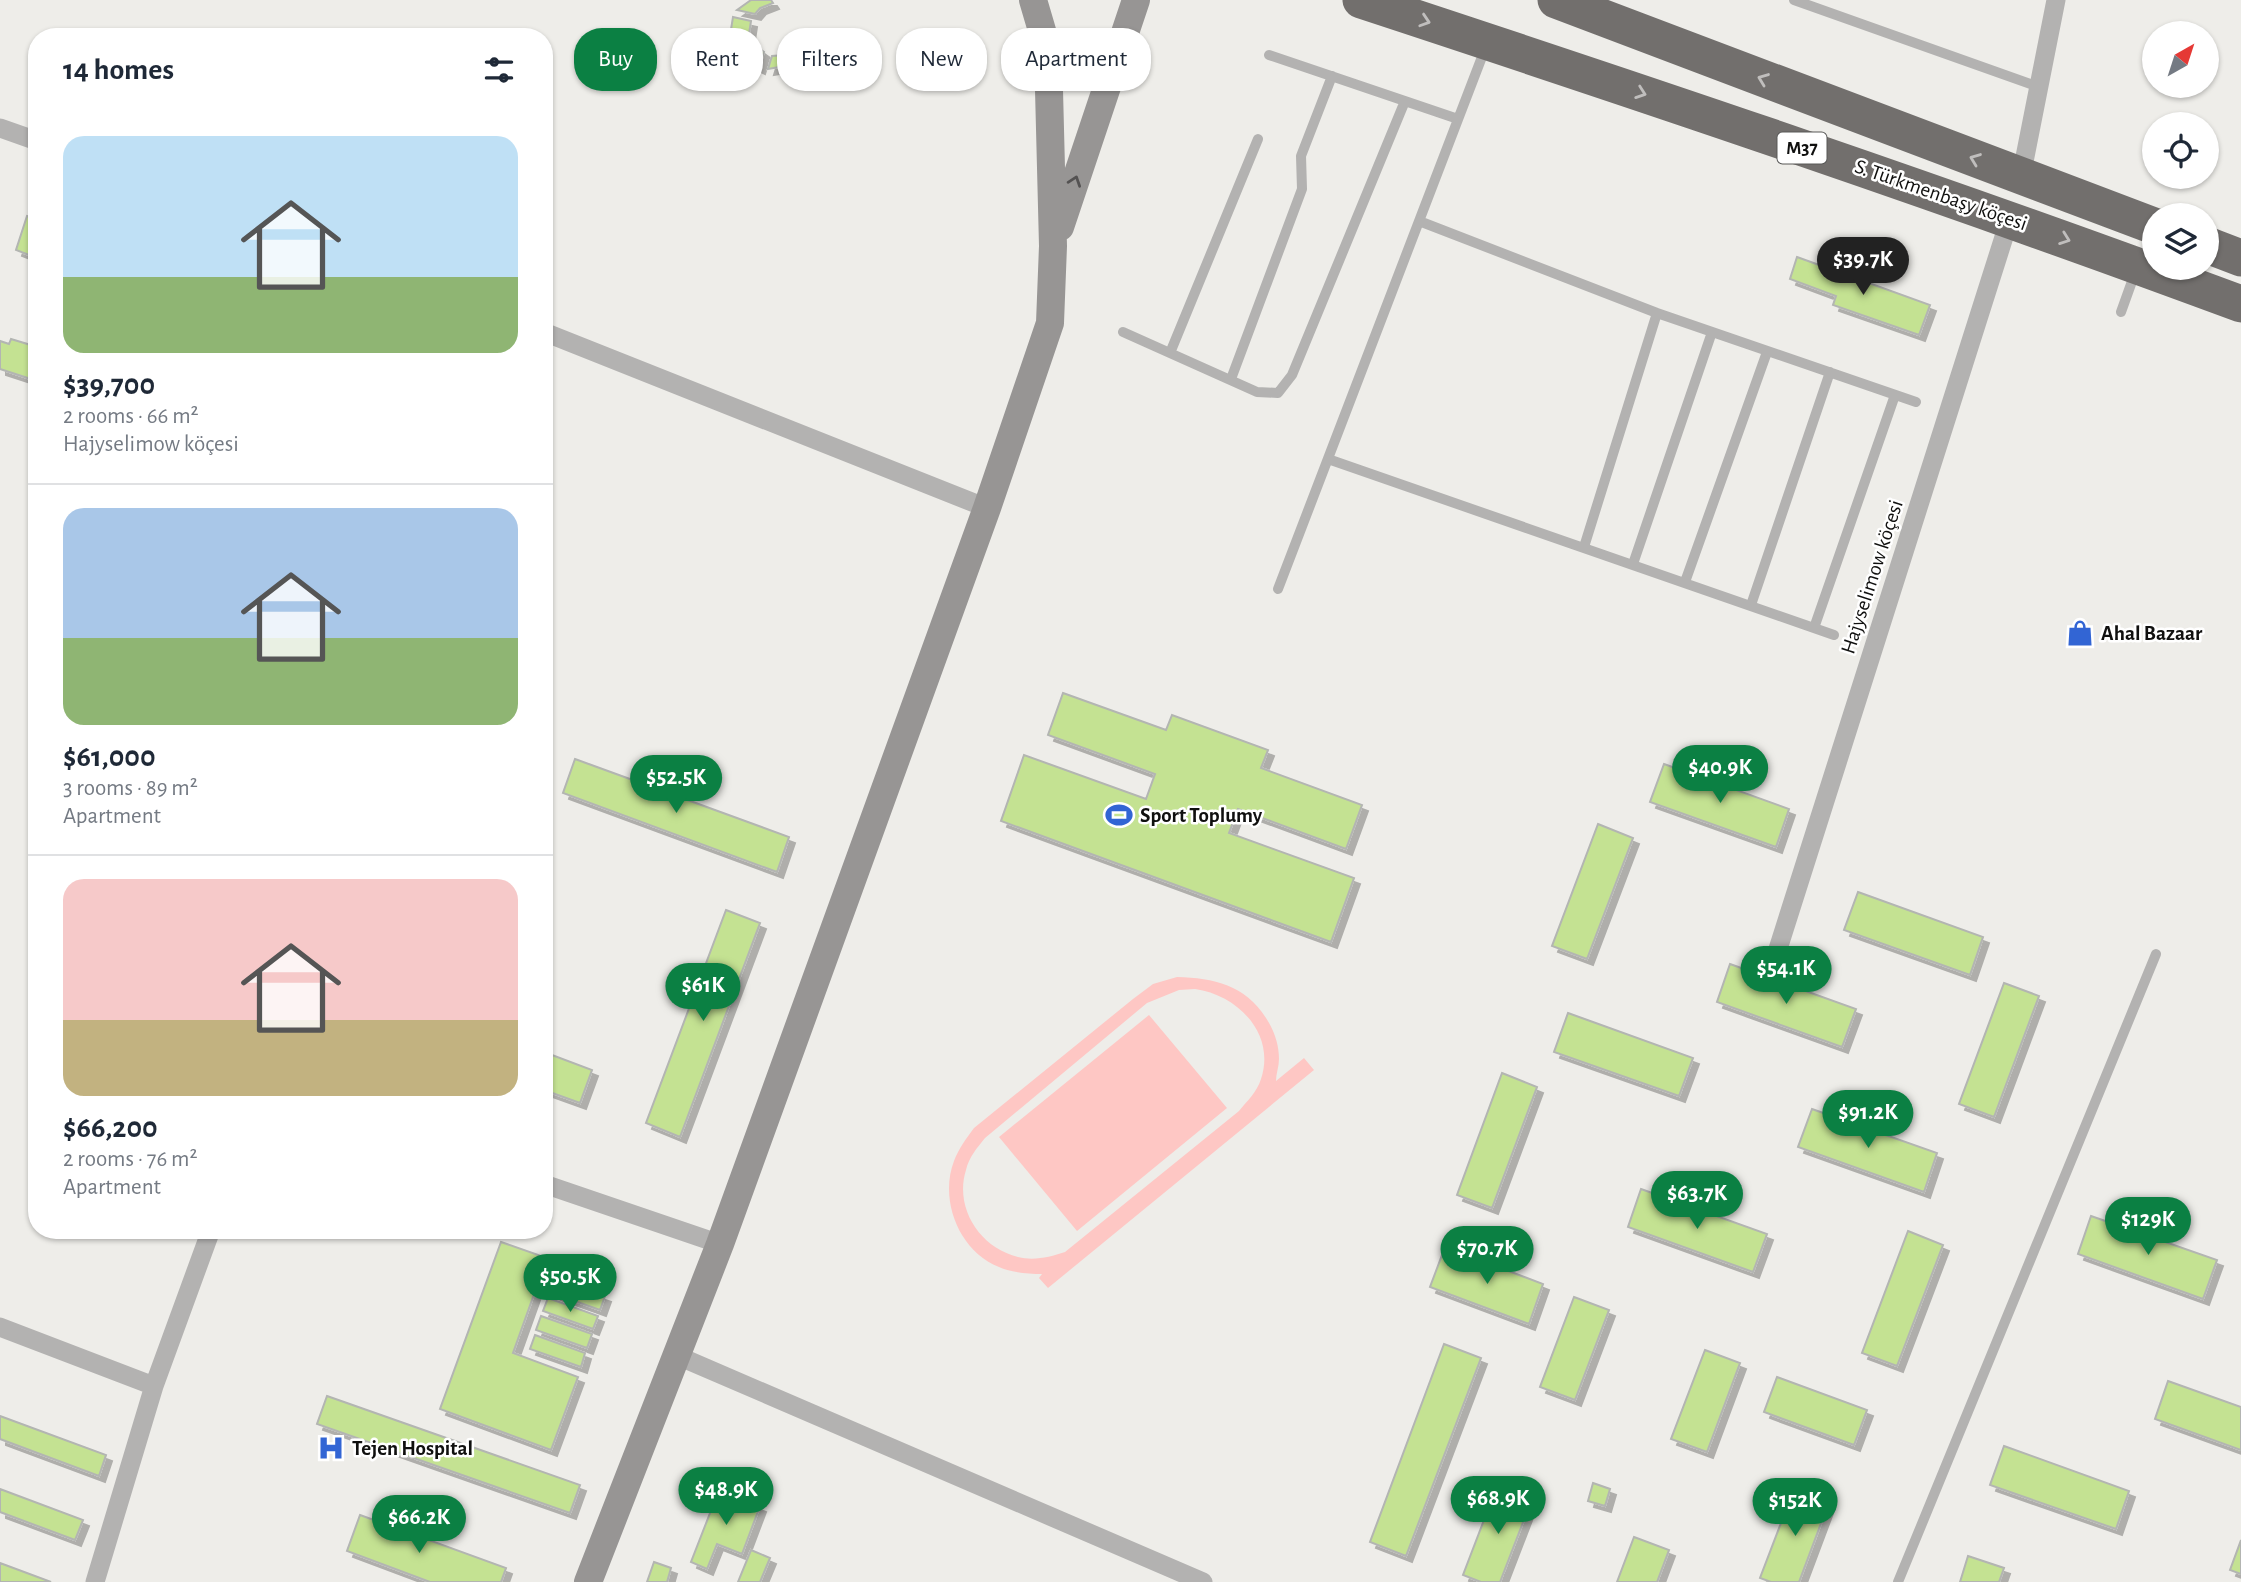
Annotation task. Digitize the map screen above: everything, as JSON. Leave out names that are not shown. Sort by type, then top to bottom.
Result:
[{"type":"highway","name":"S. Türkmenbaşy köçesi","points":[[1361,0],[2010,218],[2241,304]]},
{"type":"highway","name":"S. Türkmenbaşy köçesi","points":[[1577,4],[2142,222]]},
{"type":"highway","points":[[2219,250],[2241,258]]},
{"type":"street","points":[[588,1582],[720,1244],[1051,323],[1053,246],[1048,51],[1032,0]]},
{"type":"street","points":[[1053,246],[1136,0]]},
{"type":"street","points":[[2021,177],[2056,0]]},
{"type":"street","points":[[0,128],[28,138]]},
{"type":"street","name":"Hajyselimow köçesi","points":[[1778,949],[2010,218]]},
{"type":"street","points":[[553,336],[986,509]]},
{"type":"street","points":[[553,1187],[720,1244]]},
{"type":"street","points":[[95,1582],[154,1386],[208,1239]]},
{"type":"street","points":[[0,1327],[154,1386]]},
{"type":"street","points":[[678,1356],[1203,1582]]},
{"type":"lane","points":[[1794,0],[2039,87]]},
{"type":"lane","points":[[1278,589],[1488,42]]},
{"type":"lane","points":[[1269,55],[1458,119]]},
{"type":"lane","points":[[1231,379],[1302,189],[1301,156],[1332,76]]},
{"type":"lane","points":[[1123,332],[1257,392],[1278,393],[1292,375],[1405,101]]},
{"type":"lane","points":[[1170,353],[1258,139]]},
{"type":"lane","points":[[1419,221],[1657,313],[1916,402]]},
{"type":"lane","points":[[2121,312],[2138,266]]},
{"type":"lane","points":[[1584,547],[1657,313]]},
{"type":"lane","points":[[1633,564],[1712,332]]},
{"type":"lane","points":[[1685,582],[1767,352]]},
{"type":"lane","points":[[1751,605],[1830,372]]},
{"type":"lane","points":[[1814,628],[1895,395]]},
{"type":"lane","points":[[1328,459],[1834,635]]},
{"type":"lane","points":[[1898,1582],[2156,954]]},
{"type":"shaded area","points":[[1177,977],[1204,979],[1238,991],[1258,1007],[1274,1032],[1279,1053],[1276,1081],[1304,1058],[1314,1070],[1048,1288],[1039,1278],[1042,1274],[1010,1271],[985,1259],[963,1237],[951,1207],[950,1176],[960,1148],[974,1128],[1153,984]],"holes":[[[1195,989],[1226,999],[1250,1019],[1263,1047],[1261,1079],[1239,1111],[1065,1252],[1042,1258],[1018,1257],[1004,1252],[982,1236],[967,1212],[963,1184],[969,1161],[985,1138],[1147,1003],[1179,990]]]},
{"type":"shaded area","points":[[1149,1015],[1227,1108],[1077,1231],[999,1137]]},
{"type":"building","points":[[751,0],[771,0],[773,3],[760,8],[755,14],[737,10]]},
{"type":"building","points":[[733,17],[751,21],[750,28],[731,28]]},
{"type":"building","points":[[772,56],[777,56],[777,67],[768,69]]},
{"type":"building","points":[[27,216],[28,216],[28,255],[16,250]]},
{"type":"building","points":[[1797,257],[1930,305],[1919,335],[1833,305],[1836,296],[1790,279]]},
{"type":"building","points":[[11,339],[28,344],[28,378],[0,369],[0,341],[9,344]]},
{"type":"building","name":"Sport Toplumy","points":[[1063,693],[1166,730],[1172,715],[1268,750],[1261,768],[1362,805],[1346,849],[1238,809],[1229,833],[1354,878],[1331,942],[1001,821],[1024,755],[1146,799],[1155,774],[1048,735]]},
{"type":"building","points":[[575,759],[789,837],[777,872],[563,793]]},
{"type":"building","points":[[1664,764],[1789,809],[1776,847],[1650,802]]},
{"type":"building","points":[[1598,824],[1633,838],[1587,959],[1552,946]]},
{"type":"building","points":[[1858,892],[1983,937],[1970,975],[1844,930]]},
{"type":"building","points":[[726,910],[760,923],[680,1137],[646,1123]]},
{"type":"building","points":[[1730,964],[1856,1009],[1842,1047],[1717,1002]]},
{"type":"building","points":[[2004,983],[2039,996],[1994,1117],[1959,1104]]},
{"type":"building","points":[[1568,1013],[1693,1058],[1679,1096],[1554,1052]]},
{"type":"building","points":[[553,1055],[592,1070],[580,1103],[553,1093]]},
{"type":"building","points":[[1502,1073],[1537,1087],[1492,1208],[1457,1195]]},
{"type":"building","points":[[1812,1109],[1937,1153],[1924,1192],[1798,1147]]},
{"type":"building","points":[[1641,1189],[1767,1234],[1753,1272],[1628,1227]]},
{"type":"building","points":[[2091,1216],[2217,1260],[2203,1299],[2078,1254]]},
{"type":"building","points":[[1908,1231],[1943,1245],[1897,1366],[1862,1353]]},
{"type":"building","points":[[501,1242],[547,1258],[513,1353],[578,1377],[551,1450],[440,1409]]},
{"type":"building","points":[[1445,1247],[1543,1284],[1529,1324],[1430,1287]]},
{"type":"building","points":[[563,1259],[595,1270],[590,1284],[558,1273]]},
{"type":"building","points":[[554,1279],[605,1296],[600,1310],[549,1292]]},
{"type":"building","points":[[1574,1297],[1609,1310],[1575,1400],[1540,1387]]},
{"type":"building","points":[[548,1298],[598,1316],[593,1329],[543,1311]]},
{"type":"building","points":[[541,1316],[592,1334],[587,1348],[536,1330]]},
{"type":"building","points":[[535,1335],[585,1353],[581,1367],[530,1349]]},
{"type":"building","points":[[1444,1344],[1481,1358],[1406,1556],[1370,1542]]},
{"type":"building","points":[[1705,1350],[1740,1363],[1707,1452],[1671,1439]]},
{"type":"building","points":[[1777,1377],[1867,1410],[1854,1445],[1764,1412]]},
{"type":"building","points":[[2168,1381],[2241,1407],[2241,1450],[2155,1419]]},
{"type":"building","points":[[327,1396],[580,1485],[570,1513],[317,1424]]},
{"type":"building","points":[[0,1416],[106,1455],[99,1476],[0,1439]]},
{"type":"building","points":[[2004,1446],[2129,1491],[2116,1529],[1990,1485]]},
{"type":"building","points":[[1593,1483],[1610,1489],[1605,1506],[1588,1501]]},
{"type":"building","points":[[1497,1486],[1532,1499],[1500,1582],[1481,1582],[1463,1575]]},
{"type":"building","points":[[0,1489],[83,1520],[75,1540],[0,1512]]},
{"type":"building","points":[[1794,1489],[1829,1502],[1799,1582],[1771,1582],[1760,1578]]},
{"type":"building","points":[[719,1490],[760,1506],[742,1554],[717,1544],[707,1569],[691,1562]]},
{"type":"building","points":[[360,1515],[506,1568],[501,1582],[430,1582],[347,1551]]},
{"type":"building","points":[[1634,1537],[1669,1550],[1657,1582],[1617,1582]]},
{"type":"building","points":[[2241,1540],[2241,1574],[2230,1570]]},
{"type":"building","points":[[751,1550],[770,1558],[760,1582],[738,1582]]},
{"type":"building","points":[[1968,1556],[2004,1568],[1999,1582],[1960,1582]]},
{"type":"building","points":[[654,1562],[671,1568],[667,1582],[647,1582]]},
{"type":"building","points":[[0,1563],[51,1582],[0,1582]]},
{"type":"place","name":"Ahal Bazaar","points":[[2080,633]]},
{"type":"place","name":"Sport Toplumy","points":[[1119,815]]},
{"type":"place","name":"Tejen Hospital","points":[[331,1448]]}]
